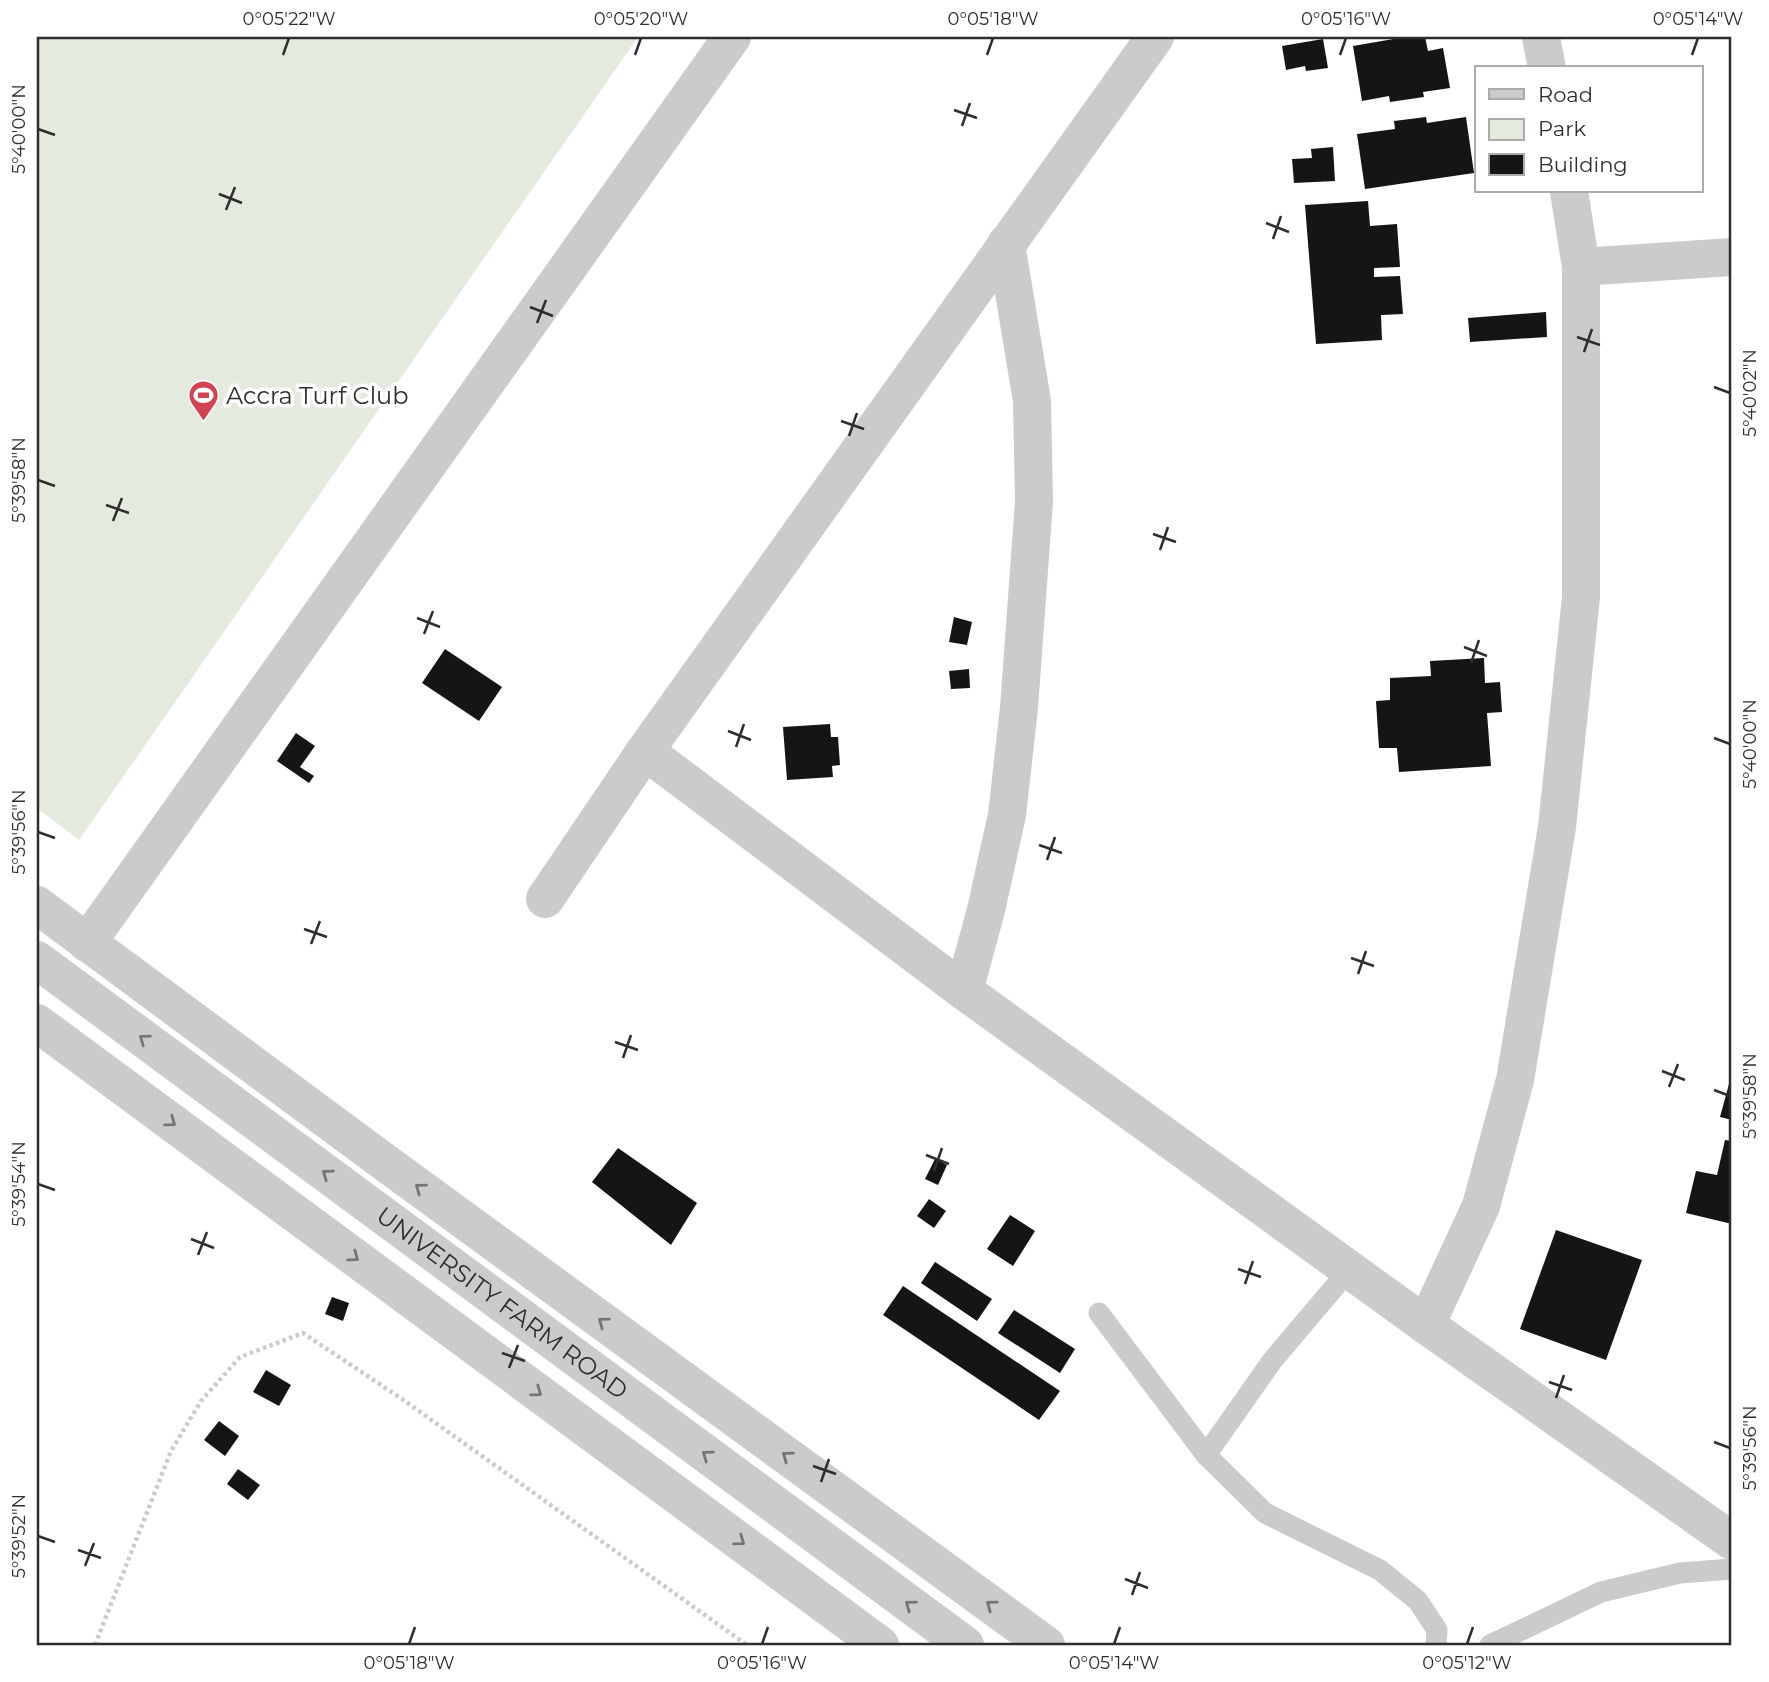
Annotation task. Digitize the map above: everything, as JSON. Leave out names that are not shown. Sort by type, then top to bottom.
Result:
[{"type":"street","points":[[87,943],[732,37]]},
{"type":"street","points":[[545,899],[645,751],[1155,37]]},
{"type":"street","points":[[1541,37],[1547,66]]},
{"type":"street","points":[[1426,1325],[1485,1194],[1515,1080],[1558,827],[1581,597],[1581,267],[1569,192]]},
{"type":"street","points":[[964,991],[986,910],[1007,815],[1019,708],[1034,501],[1032,401],[1006,244]]},
{"type":"street","points":[[1581,267],[1732,257]]},
{"type":"street","points":[[645,751],[964,991],[1426,1325],[1732,1541]]},
{"type":"street","points":[[37,905],[1046,1645]]},
{"type":"street","name":"UNIVERSITY FARM ROAD","points":[[37,960],[965,1645]]},
{"type":"street","name":"UNIVERSITY FARM ROAD","points":[[37,1023],[880,1645]]},
{"type":"lane","points":[[1206,1455],[1272,1361],[1349,1269]]},
{"type":"lane","points":[[1099,1313],[1206,1455],[1265,1513],[1380,1570],[1418,1601],[1437,1630],[1436,1645]]},
{"type":"lane","points":[[1490,1645],[1601,1592],[1680,1573],[1732,1569]]},
{"type":"path","points":[[95,1645],[171,1451],[201,1401],[240,1357],[303,1333],[402,1399],[747,1645]]},
{"type":"green space","name":"Accra Turf Club","points":[[37,37],[638,37],[79,840],[37,808]]},
{"type":"building","points":[[1405,37],[1425,37],[1428,51],[1443,48],[1450,88],[1423,92],[1424,97],[1390,102],[1389,96],[1362,101],[1353,46]]},
{"type":"building","points":[[1323,39],[1328,68],[1306,71],[1305,66],[1286,70],[1282,46]]},
{"type":"building","points":[[1426,117],[1427,123],[1466,117],[1474,173],[1365,189],[1357,134],[1395,129],[1394,121]]},
{"type":"building","points":[[1333,147],[1335,181],[1294,183],[1292,159],[1312,158],[1311,149]]},
{"type":"building","points":[[1368,201],[1370,226],[1397,224],[1400,267],[1374,268],[1374,277],[1400,276],[1403,314],[1381,315],[1382,340],[1316,344],[1305,205]]},
{"type":"building","points":[[1546,312],[1547,337],[1470,342],[1468,318]]},
{"type":"building","points":[[954,617],[972,622],[967,645],[949,642]]},
{"type":"building","points":[[445,649],[502,687],[479,721],[422,683]]},
{"type":"building","points":[[1484,658],[1485,683],[1500,682],[1502,712],[1487,713],[1491,766],[1399,772],[1397,748],[1379,748],[1376,701],[1390,700],[1390,678],[1431,676],[1430,661]]},
{"type":"building","points":[[969,669],[970,688],[951,689],[949,671]]},
{"type":"building","points":[[830,724],[831,737],[838,737],[840,765],[832,766],[833,777],[787,780],[783,727]]},
{"type":"building","points":[[296,733],[315,746],[300,767],[314,776],[309,783],[277,761]]},
{"type":"building","points":[[1729,1084],[1732,1084],[1732,1120],[1720,1117]]},
{"type":"building","points":[[1725,1140],[1732,1141],[1732,1224],[1686,1213],[1696,1171],[1717,1175]]},
{"type":"building","points":[[618,1148],[697,1203],[671,1245],[592,1182]]},
{"type":"building","points":[[935,1159],[947,1165],[938,1185],[925,1179]]},
{"type":"building","points":[[929,1199],[946,1211],[934,1228],[917,1216]]},
{"type":"building","points":[[1010,1215],[1035,1231],[1013,1266],[987,1249]]},
{"type":"building","points":[[1556,1230],[1642,1260],[1606,1360],[1520,1329]]},
{"type":"building","points":[[935,1262],[992,1299],[977,1321],[921,1283]]},
{"type":"building","points":[[903,1286],[1060,1391],[1039,1420],[883,1315]]},
{"type":"building","points":[[332,1297],[349,1303],[343,1321],[325,1314]]},
{"type":"building","points":[[1014,1310],[1075,1349],[1060,1373],[998,1333]]},
{"type":"building","points":[[266,1370],[291,1385],[279,1406],[253,1392]]},
{"type":"building","points":[[219,1421],[239,1436],[225,1456],[204,1440]]},
{"type":"building","points":[[238,1469],[260,1485],[248,1500],[227,1484]]},
{"type":"place","name":"Accra Turf Club","points":[[203,423]]}]
